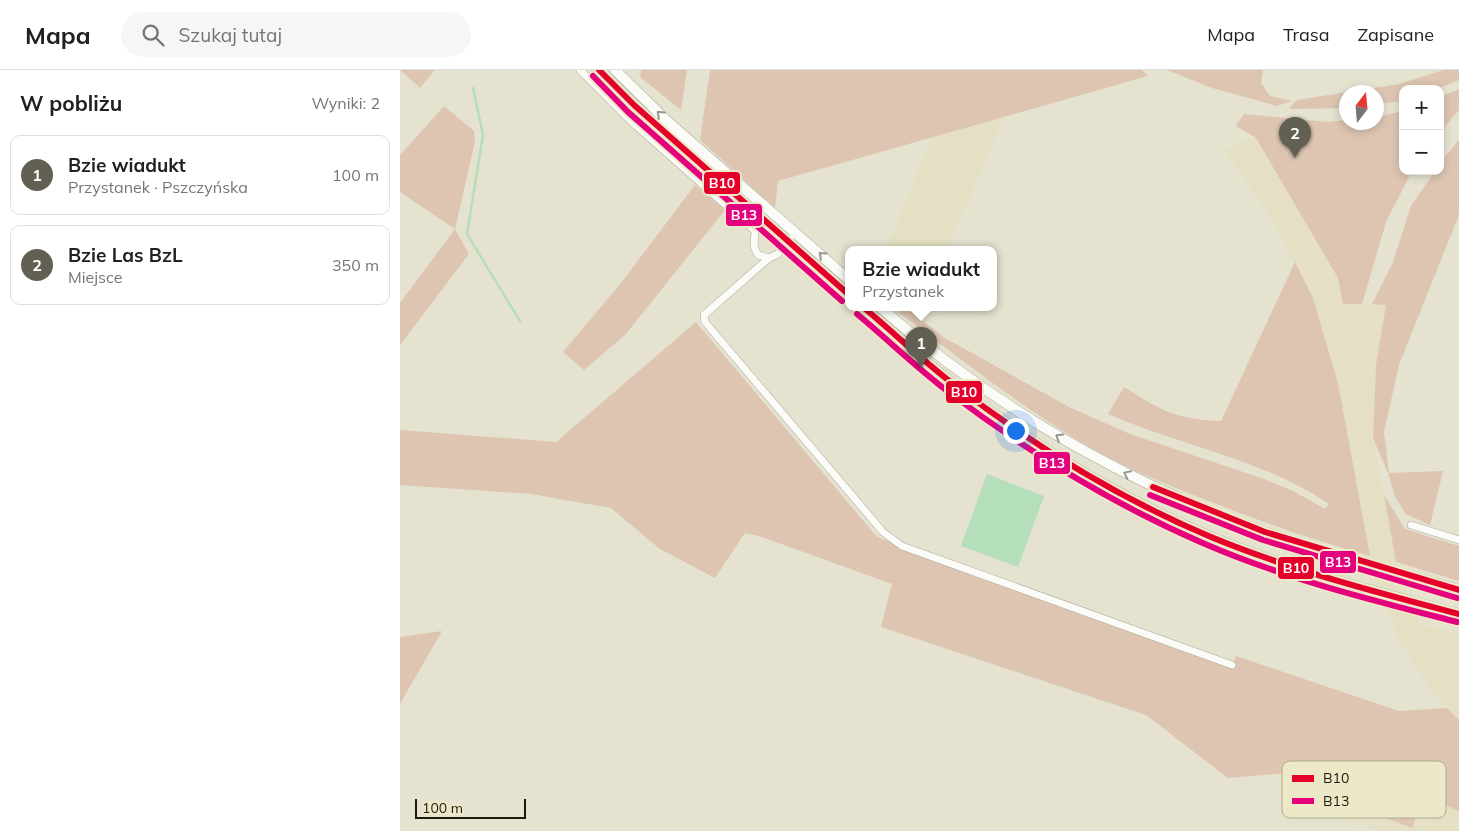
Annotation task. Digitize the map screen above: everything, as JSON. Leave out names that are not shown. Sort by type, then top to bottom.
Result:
[{"type":"main road","points":[[599,70],[634,105],[845,291]]},
{"type":"main road","points":[[614,70],[682,134],[845,276]]},
{"type":"main road","points":[[868,311],[952,382],[1003,420],[1076,468],[1136,501],[1249,552],[1297,569],[1459,614]]},
{"type":"main road","points":[[885,311],[926,344],[1013,408],[1101,461],[1219,515],[1288,540],[1459,590]]},
{"type":"street","points":[[580,70],[635,125],[754,231],[754,247],[758,255],[770,258]]},
{"type":"street","points":[[795,231],[778,254],[770,258],[704,316],[705,322],[883,532],[902,546],[1232,665]]},
{"type":"street","points":[[1411,525],[1459,540]]},
{"type":"shaded area","points":[[400,70],[435,70],[420,88]]},
{"type":"shaded area","points":[[641,70],[687,70],[681,110],[640,77]]},
{"type":"shaded area","points":[[710,70],[1142,70],[1148,76],[778,181],[775,208],[700,140]]},
{"type":"shaded area","points":[[1167,70],[1263,70],[1261,83],[1270,96],[1292,101],[1277,106],[1212,88]]},
{"type":"shaded area","points":[[1444,70],[1459,70],[1459,80],[1444,86],[1399,85],[1399,101],[1384,103],[1384,86],[1399,84]]},
{"type":"shaded area","points":[[1459,89],[1459,110],[1444,127],[1444,95]]},
{"type":"shaded area","points":[[1339,93],[1339,108],[1289,109],[1297,100]]},
{"type":"shaded area","points":[[444,106],[474,131],[475,142],[455,229],[400,192],[400,155]]},
{"type":"shaded area","points":[[1399,112],[1399,175],[1410,175],[1386,222],[1362,304],[1343,304],[1338,278],[1256,138],[1236,126],[1244,114],[1328,122],[1339,121],[1339,130],[1384,130],[1384,115]]},
{"type":"shaded area","points":[[1004,117],[948,246],[888,246],[932,137]]},
{"type":"shaded area","points":[[1256,137],[1338,278],[1343,303],[1386,304],[1376,365],[1373,438],[1396,562],[1420,624],[1459,634],[1459,720],[1434,694],[1400,642],[1373,572],[1338,383],[1313,298],[1271,217],[1224,150]]},
{"type":"shaded area","points":[[1459,140],[1459,215],[1399,365],[1384,432],[1389,473],[1443,471],[1430,525],[1406,514],[1395,497],[1388,473],[1373,438],[1376,365],[1386,305],[1372,304],[1393,262],[1411,206],[1432,175],[1444,175],[1444,158]]},
{"type":"shaded area","points":[[695,185],[725,210],[626,334],[584,370],[563,352],[621,283]]},
{"type":"shaded area","points":[[455,229],[469,254],[400,345],[400,303]]},
{"type":"shaded area","points":[[1295,262],[1313,298],[1338,383],[1370,556],[1243,514],[1125,466],[1081,442],[1034,412],[898,312],[910,311],[945,338],[1069,407],[1130,434],[1264,479],[1293,491],[1325,509],[1329,504],[1277,475],[1108,414],[1124,387],[1159,408],[1180,416],[1221,421]]},
{"type":"shaded area","points":[[696,322],[877,537],[1232,665],[1236,656],[1399,711],[1447,708],[1459,720],[1459,811],[1446,805],[1446,761],[1282,761],[1282,773],[1228,778],[1146,715],[881,627],[892,584],[759,536],[745,533],[715,578],[660,549],[611,508],[531,494],[400,485],[400,430],[556,442]]},
{"type":"shaded area","points":[[987,474],[1044,496],[1018,567],[961,546]]},
{"type":"shaded area","points":[[1384,495],[1405,529],[1459,546],[1459,581],[1396,562]]},
{"type":"shaded area","points":[[442,631],[401,702],[400,704],[400,637]]},
{"type":"shaded area","points":[[1446,805],[1459,811],[1459,831],[1380,831],[1341,818],[1385,818],[1412,828],[1416,818],[1446,818]]},
{"type":"shaded area","points":[[1385,818],[1416,818],[1412,828]]},
{"type":"waterway","points":[[473,88],[483,135],[467,234],[520,321]]},
{"type":"transit line","name":"B10","points":[[599,70],[634,105],[845,291]]},
{"type":"transit line","name":"B13","points":[[593,76],[628,112],[842,301]]},
{"type":"transit line","name":"B10","points":[[868,311],[941,374],[982,406],[1076,468],[1142,505],[1211,537],[1272,560],[1365,589],[1459,614]]},
{"type":"transit line","name":"B13","points":[[857,314],[935,381],[1007,434],[1071,475],[1137,512],[1205,544],[1267,568],[1330,588],[1457,622]]},
{"type":"transit line","name":"B10","points":[[1153,487],[1265,532],[1459,590]]},
{"type":"transit line","name":"B13","points":[[1150,495],[1263,540],[1457,598]]},
{"type":"place","name":"Bzie Las BzL","points":[[1295,158]]},
{"type":"place","name":"Bzie wiadukt","points":[[921,368]]}]
